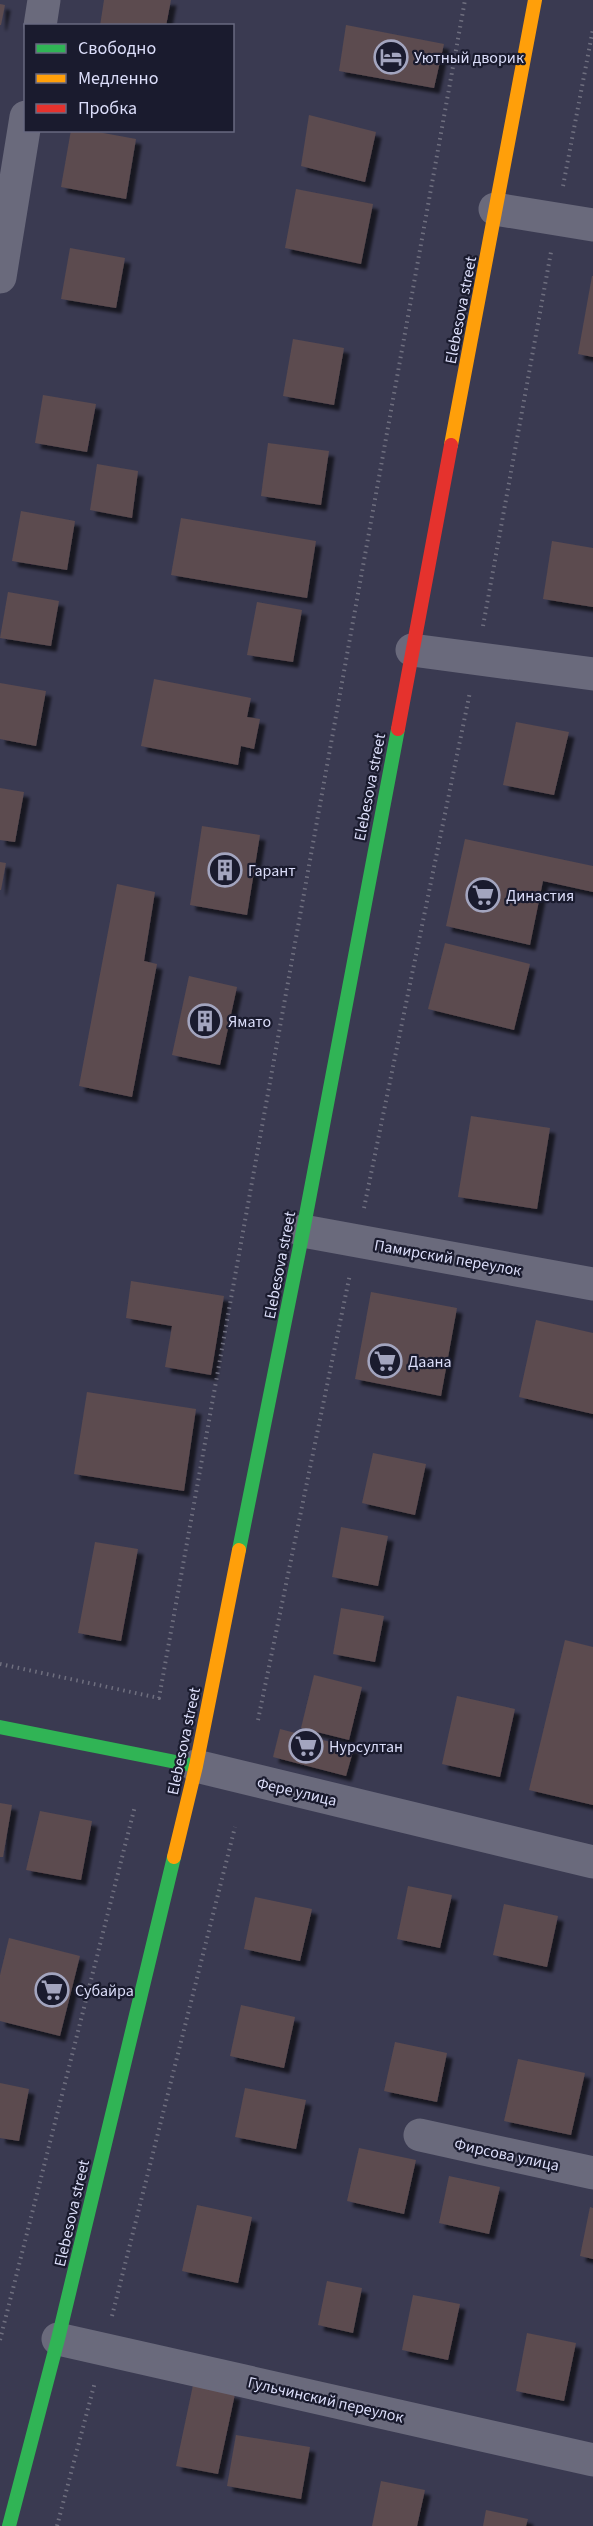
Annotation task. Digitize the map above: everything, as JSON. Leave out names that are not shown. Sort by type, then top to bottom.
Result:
[{"type":"main road","name":"Elebesova street","points":[[9,2526],[58,2339],[196,1766],[303,1231],[535,0]]},
{"type":"main road","name":"Фере улица","points":[[0,1727],[196,1766]]},
{"type":"street","points":[[40,24],[44,0]]},
{"type":"street","points":[[0,277],[24,129]]},
{"type":"street","points":[[495,209],[593,225]]},
{"type":"street","points":[[412,650],[593,674]]},
{"type":"street","name":"Памирский переулок","points":[[303,1231],[593,1284]]},
{"type":"street","name":"Фере улица","points":[[196,1766],[593,1862]]},
{"type":"street","name":"Фирсова улица","points":[[420,2136],[593,2173]]},
{"type":"street","name":"Гульчинский переулок","points":[[58,2339],[593,2460]]},
{"type":"path","points":[[0,1664],[159,1698],[465,0]]},
{"type":"path","points":[[258,1720],[476,660],[593,29]]},
{"type":"path","points":[[0,2340],[135,1806]]},
{"type":"path","points":[[57,2526],[104,2349],[235,1827]]},
{"type":"building","points":[[104,0],[171,0],[166,24],[100,24]]},
{"type":"building","points":[[0,4],[5,5],[1,25],[0,25]]},
{"type":"building","name":"Уютный дворик","points":[[346,25],[444,44],[434,88],[339,71]]},
{"type":"building","points":[[309,115],[376,132],[365,182],[301,166]]},
{"type":"building","points":[[71,132],[98,132],[136,139],[126,199],[61,187]]},
{"type":"building","points":[[296,189],[373,204],[361,264],[285,248]]},
{"type":"building","points":[[70,248],[125,258],[116,308],[61,299]]},
{"type":"building","points":[[593,276],[593,357],[578,354]]},
{"type":"building","points":[[293,339],[344,348],[334,405],[283,396]]},
{"type":"building","points":[[43,395],[96,404],[87,452],[35,443]]},
{"type":"building","points":[[268,443],[329,451],[321,505],[261,496]]},
{"type":"building","points":[[97,464],[138,471],[132,518],[90,510]]},
{"type":"building","points":[[21,511],[75,521],[67,570],[12,561]]},
{"type":"building","points":[[181,518],[316,541],[307,598],[171,575]]},
{"type":"building","points":[[552,541],[593,548],[593,607],[543,599]]},
{"type":"building","points":[[8,592],[59,601],[51,646],[0,638]]},
{"type":"building","points":[[257,602],[302,610],[293,662],[247,655]]},
{"type":"building","points":[[154,679],[251,698],[247,717],[260,719],[254,749],[241,746],[238,765],[141,746]]},
{"type":"building","points":[[0,683],[46,691],[36,746],[0,739]]},
{"type":"building","points":[[516,722],[569,732],[554,795],[503,785]]},
{"type":"building","points":[[0,788],[24,792],[15,842],[0,840]]},
{"type":"building","name":"Гарант","points":[[202,826],[260,835],[247,915],[190,905]]},
{"type":"building","points":[[465,839],[593,866],[593,892],[543,881],[530,945],[446,926]]},
{"type":"building","points":[[0,862],[6,863],[1,890],[0,890]]},
{"type":"building","points":[[117,884],[155,892],[144,961],[157,964],[132,1097],[79,1086]]},
{"type":"building","points":[[445,943],[530,964],[514,1030],[428,1009]]},
{"type":"building","name":"Ямато","points":[[189,976],[237,987],[220,1065],[172,1055]]},
{"type":"building","points":[[471,1116],[550,1128],[537,1209],[458,1197]]},
{"type":"building","points":[[131,1281],[224,1296],[211,1375],[165,1367],[172,1326],[126,1318]]},
{"type":"building","points":[[371,1292],[457,1308],[441,1396],[355,1379]]},
{"type":"building","points":[[536,1320],[593,1333],[593,1414],[519,1397]]},
{"type":"building","points":[[87,1392],[196,1409],[184,1491],[74,1474]]},
{"type":"building","points":[[373,1453],[426,1464],[415,1515],[362,1503]]},
{"type":"building","points":[[341,1527],[388,1536],[378,1586],[332,1577]]},
{"type":"building","points":[[95,1542],[138,1549],[121,1641],[78,1633]]},
{"type":"building","points":[[341,1608],[384,1616],[375,1662],[333,1654]]},
{"type":"building","points":[[565,1640],[593,1647],[593,1805],[529,1790]]},
{"type":"building","points":[[314,1675],[362,1687],[349,1740],[301,1728]]},
{"type":"building","points":[[457,1696],[515,1709],[500,1777],[442,1764]]},
{"type":"building","points":[[280,1729],[354,1748],[346,1776],[273,1757]]},
{"type":"building","points":[[0,1803],[12,1805],[3,1857],[0,1857]]},
{"type":"building","points":[[40,1811],[92,1821],[81,1880],[26,1870]]},
{"type":"building","points":[[408,1886],[452,1895],[440,1948],[397,1939]]},
{"type":"building","points":[[255,1897],[312,1909],[300,1961],[244,1949]]},
{"type":"building","points":[[504,1904],[558,1916],[547,1967],[493,1955]]},
{"type":"building","points":[[9,1938],[80,1956],[60,2036],[0,2021],[0,1975]]},
{"type":"building","points":[[241,2005],[295,2017],[284,2068],[230,2056]]},
{"type":"building","points":[[395,2042],[447,2053],[437,2102],[384,2091]]},
{"type":"building","points":[[518,2059],[585,2073],[571,2135],[504,2121]]},
{"type":"building","points":[[0,2083],[29,2089],[19,2141],[0,2138]]},
{"type":"building","points":[[245,2088],[306,2100],[296,2149],[235,2137]]},
{"type":"building","points":[[359,2148],[416,2160],[404,2214],[347,2201]]},
{"type":"building","points":[[449,2176],[500,2187],[489,2234],[439,2223]]},
{"type":"building","points":[[197,2205],[252,2217],[238,2283],[182,2271]]},
{"type":"building","points":[[590,2207],[593,2208],[593,2259],[580,2256]]},
{"type":"building","points":[[327,2281],[362,2288],[353,2333],[318,2325]]},
{"type":"building","points":[[413,2295],[460,2304],[448,2360],[402,2350]]},
{"type":"building","points":[[527,2333],[576,2343],[564,2401],[516,2391]]},
{"type":"building","points":[[193,2385],[235,2394],[218,2474],[176,2466]]},
{"type":"building","points":[[236,2435],[310,2447],[301,2499],[227,2486]]},
{"type":"building","points":[[381,2481],[425,2490],[417,2526],[372,2526]]},
{"type":"building","points":[[486,2510],[528,2519],[526,2526],[483,2526]]},
{"type":"traffic: fast","points":[[239,1550],[303,1231],[398,729]]},
{"type":"traffic: fast","points":[[0,1727],[196,1766]]},
{"type":"traffic: fast","points":[[9,2526],[58,2339],[174,1857]]},
{"type":"traffic: slow","points":[[451,445],[535,0]]},
{"type":"traffic: slow","points":[[174,1857],[196,1766],[239,1550]]},
{"type":"traffic: jam","points":[[398,729],[451,445]]},
{"type":"place","name":"Уютный дворик","points":[[391,57]]},
{"type":"place","name":"Гарант","points":[[225,870]]},
{"type":"place","name":"Династия","points":[[483,895]]},
{"type":"place","name":"Ямато","points":[[205,1021]]},
{"type":"place","name":"Даана","points":[[385,1361]]},
{"type":"place","name":"Нурсултан","points":[[306,1746]]},
{"type":"place","name":"Субайра","points":[[52,1990]]}]
